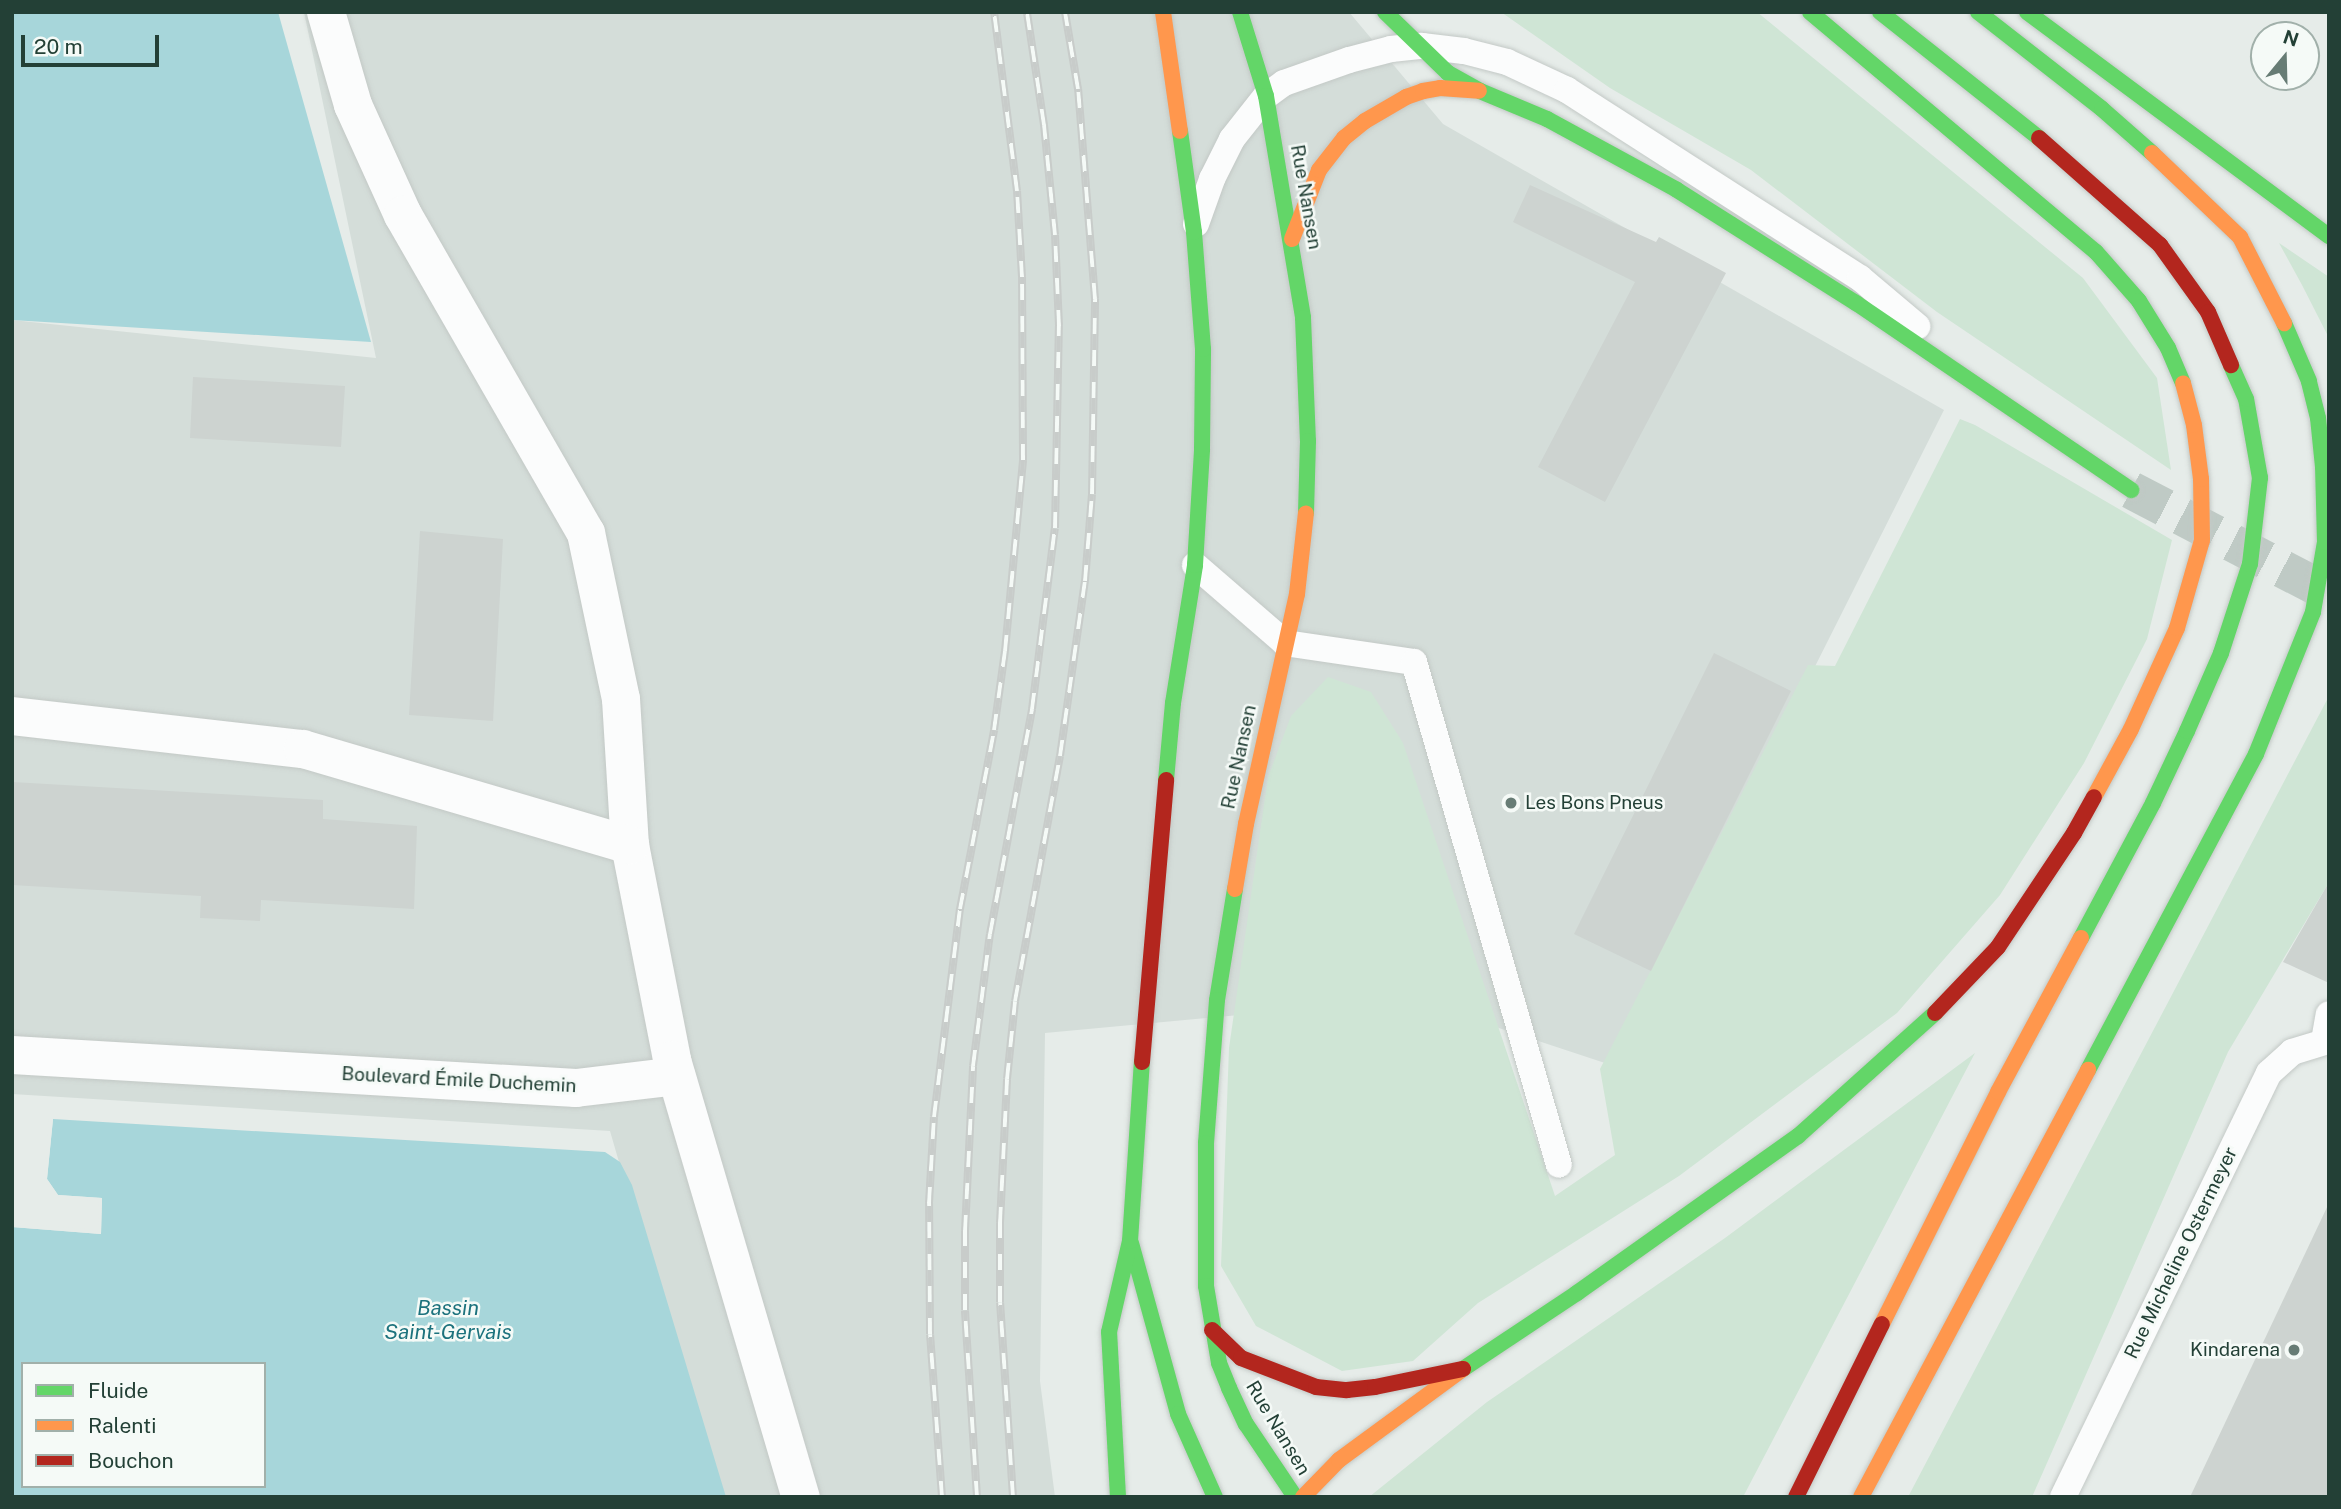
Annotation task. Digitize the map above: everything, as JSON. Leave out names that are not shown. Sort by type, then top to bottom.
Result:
[{"type":"main road","points":[[1118,1497],[1109,1332],[1130,1241],[1146,997],[1173,703],[1195,565],[1202,449],[1203,349],[1194,232],[1163,12]]},
{"type":"main road","name":"Rue Nansen","points":[[1240,12],[1266,96],[1292,239],[1303,318],[1308,441],[1306,516],[1297,594],[1246,824],[1217,1000],[1206,1143],[1206,1286],[1219,1363],[1246,1424],[1296,1497]]},
{"type":"main road","points":[[1385,12],[1448,73],[1480,91],[1547,119],[1677,190],[1856,303],[2131,490]]},
{"type":"main road","points":[[1303,1497],[1339,1461],[1463,1369],[1577,1293],[1798,1136],[1918,1032],[1998,947],[2074,834],[2132,729],[2177,628],[2202,540],[2201,480],[2194,425],[2182,381],[2168,348],[2139,302],[2096,252],[1810,12]]},
{"type":"main road","points":[[1796,1497],[1998,1091],[2153,803],[2221,653],[2250,564],[2260,478],[2246,399],[2208,312],[2160,245],[2061,155],[1880,12]]},
{"type":"main road","points":[[1861,1497],[2256,754],[2313,611],[2325,542],[2323,467],[2318,418],[2309,381],[2268,287],[2239,237],[2182,179],[2102,109],[1978,12]]},
{"type":"main road","points":[[2027,12],[2329,236]]},
{"type":"main road","points":[[1292,239],[1319,170],[1344,138],[1365,121],[1406,97],[1423,91],[1440,88],[1480,91]]},
{"type":"main road","points":[[1130,1241],[1178,1414],[1215,1497]]},
{"type":"main road","points":[[1212,1330],[1241,1358],[1317,1387],[1347,1390],[1374,1387],[1463,1369]]},
{"type":"street","points":[[326,12],[353,105],[403,215],[586,533],[621,699],[630,845],[676,1076],[801,1497]]},
{"type":"street","points":[[12,716],[303,749],[630,845]]},
{"type":"street","name":"Boulevard Émile Duchemin","points":[[12,1055],[576,1088],[676,1076]]},
{"type":"lane","points":[[1194,232],[1212,179],[1232,139],[1266,96],[1284,83],[1349,60],[1391,49],[1422,46],[1464,51],[1507,62],[1567,90],[1860,278],[1939,347],[1971,383]]},
{"type":"lane","points":[[1195,565],[1285,643],[1414,662],[1559,1165]]},
{"type":"lane","points":[[2326,1041],[2329,1014]]},
{"type":"lane","name":"Rue Micheline Ostermeyer","points":[[2063,1497],[2269,1073],[2292,1052],[2326,1041]]},
{"type":"shaded area","points":[[304,12],[1349,12],[1443,124],[1944,410],[1614,1066],[1411,999],[1045,1033],[1040,1381],[1055,1497],[716,1497],[610,1131],[12,1094],[12,320],[376,358]]},
{"type":"green space","points":[[1501,12],[1757,12],[2083,278],[2157,378],[2171,470],[1937,312],[1751,170],[1610,88]]},
{"type":"green space","points":[[2279,243],[2329,277],[2329,338],[2302,285]]},
{"type":"green space","points":[[1960,419],[1975,425],[2172,540],[2147,639],[2084,763],[2000,895],[1897,1013],[1679,1176],[1478,1303],[1413,1361],[1342,1371],[1256,1326],[1221,1266],[1229,1048],[1268,777],[1291,716],[1328,677],[1371,692],[1403,743],[1555,1196],[1615,1155],[1600,1069],[1808,665],[1835,666]]},
{"type":"green space","points":[[2329,696],[2329,882],[2228,1052],[2032,1497],[1908,1497]]},
{"type":"green space","points":[[1975,1053],[1743,1497],[1369,1497],[1487,1402],[1725,1238]]},
{"type":"water","points":[[12,12],[278,12],[371,342],[12,320]]},
{"type":"water","name":"Bassin Saint-Gervais","points":[[53,1119],[605,1152],[620,1162],[632,1185],[726,1497],[12,1497],[12,1227],[101,1234],[102,1198],[58,1195],[47,1179]]},
{"type":"pier","points":[[16,1115],[20,1115],[17,1174],[12,1178]]},
{"type":"pier","points":[[49,1119],[53,1119],[47,1179],[58,1195],[102,1198],[101,1234],[12,1227],[12,1223],[98,1230],[99,1201],[57,1199],[44,1180]]},
{"type":"building","points":[[1530,185],[1656,242],[1659,237],[1726,273],[1605,502],[1538,467],[1635,282],[1513,222]]},
{"type":"building","points":[[193,377],[345,386],[341,447],[190,438]]},
{"type":"building","points":[[420,531],[503,539],[493,721],[409,715]]},
{"type":"building","points":[[1714,653],[1791,691],[1651,971],[1574,934]]},
{"type":"building","points":[[12,782],[323,800],[323,819],[417,826],[414,909],[261,900],[260,921],[200,918],[201,896],[12,885]]},
{"type":"building","points":[[2329,882],[2329,983],[2283,962]]},
{"type":"building","name":"Kindarena","points":[[2329,1203],[2329,1497],[2190,1497]]},
{"type":"tunnel","points":[[2131,490],[2329,593]]},
{"type":"railway","points":[[942,1497],[930,1334],[929,1203],[934,1117],[960,909],[994,730],[1005,651],[1023,460],[1022,277],[1017,191],[994,12]]},
{"type":"railway","points":[[977,1497],[965,1310],[965,1231],[973,1066],[990,934],[1032,709],[1055,528],[1059,326],[1055,235],[1044,125],[1027,12]]},
{"type":"railway","points":[[1013,1497],[1000,1302],[1000,1223],[1007,1079],[1015,1001],[1060,756],[1085,581],[1092,494],[1095,299],[1078,89],[1065,12]]},
{"type":"traffic: fast","points":[[1240,12],[1266,96],[1303,318],[1308,441],[1306,513]]},
{"type":"traffic: fast","points":[[1385,12],[1448,73],[1480,91],[1547,119],[1677,190],[1856,303],[2131,490]]},
{"type":"traffic: fast","points":[[1810,12],[2096,252],[2139,301],[2168,348],[2183,383]]},
{"type":"traffic: fast","points":[[1880,12],[2039,138]]},
{"type":"traffic: fast","points":[[1978,12],[2102,109],[2152,153]]},
{"type":"traffic: fast","points":[[2027,12],[2329,236]]},
{"type":"traffic: fast","points":[[1166,780],[1173,703],[1195,565],[1202,449],[1203,349],[1194,232],[1180,131]]},
{"type":"traffic: fast","points":[[2088,1070],[2256,754],[2313,612],[2325,542],[2323,467],[2318,418],[2309,381],[2284,323]]},
{"type":"traffic: fast","points":[[2081,938],[2153,803],[2187,731],[2221,653],[2250,564],[2260,478],[2246,399],[2231,365]]},
{"type":"traffic: fast","points":[[1235,889],[1217,1000],[1206,1143],[1206,1286],[1219,1363],[1229,1388],[1246,1424],[1295,1497]]},
{"type":"traffic: fast","points":[[1463,1369],[1577,1293],[1798,1136],[1935,1013]]},
{"type":"traffic: fast","points":[[1118,1497],[1109,1332],[1130,1241],[1142,1062]]},
{"type":"traffic: fast","points":[[1131,1243],[1178,1414],[1215,1497]]},
{"type":"traffic: slow","points":[[1163,12],[1180,131]]},
{"type":"traffic: slow","points":[[1292,239],[1319,170],[1344,138],[1365,121],[1406,97],[1423,91],[1440,88],[1479,91]]},
{"type":"traffic: slow","points":[[2152,153],[2240,237],[2284,323]]},
{"type":"traffic: slow","points":[[2094,797],[2131,729],[2177,628],[2202,540],[2201,479],[2194,425],[2183,383]]},
{"type":"traffic: slow","points":[[1235,889],[1246,824],[1297,594],[1306,513]]},
{"type":"traffic: slow","points":[[1882,1324],[1998,1092],[2081,938]]},
{"type":"traffic: slow","points":[[1861,1497],[2088,1070]]},
{"type":"traffic: slow","points":[[1303,1497],[1339,1460],[1463,1369]]},
{"type":"traffic: jam","points":[[2039,138],[2160,245],[2208,312],[2231,365]]},
{"type":"traffic: jam","points":[[1142,1062],[1166,780]]},
{"type":"traffic: jam","points":[[1935,1013],[1998,947],[2074,833],[2094,797]]},
{"type":"traffic: jam","points":[[1796,1497],[1882,1324]]},
{"type":"traffic: jam","points":[[1212,1330],[1241,1358],[1316,1387],[1347,1390],[1375,1387],[1463,1369]]},
{"type":"place","name":"Les Bons Pneus","points":[[1511,803]]},
{"type":"place","name":"Kindarena","points":[[2294,1350]]}]
